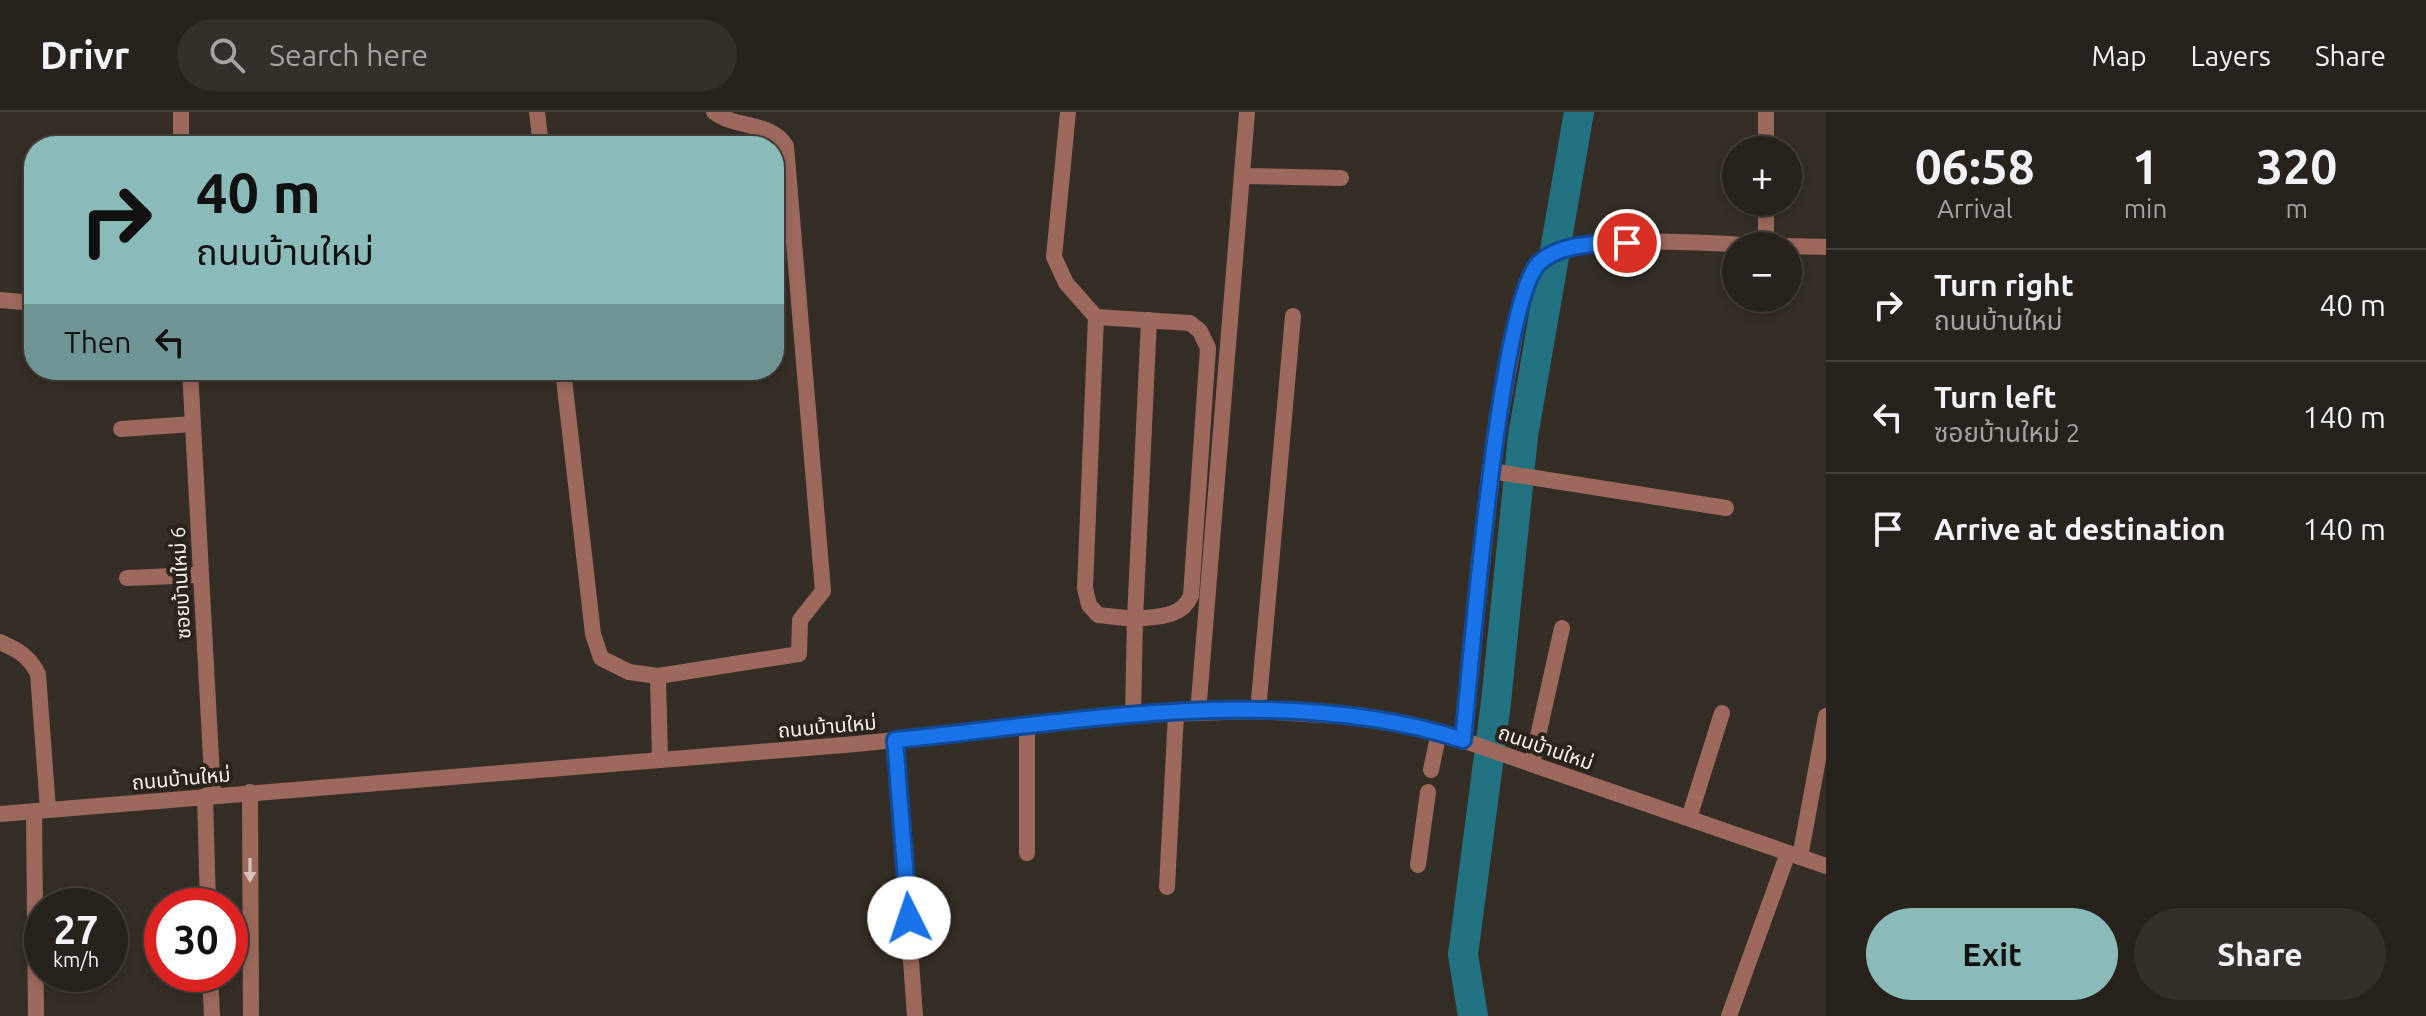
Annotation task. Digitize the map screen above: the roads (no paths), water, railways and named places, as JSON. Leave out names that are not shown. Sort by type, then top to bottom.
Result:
[{"type":"street","points":[[181,112],[181,136]]},
{"type":"street","points":[[537,112],[540,136]]},
{"type":"street","points":[[714,112],[722,118],[779,136]]},
{"type":"street","points":[[1068,112],[1054,257],[1066,283],[1096,317],[1085,588],[1089,605],[1098,615],[1135,619],[1174,614],[1185,608],[1191,596],[1208,348],[1200,331],[1190,323],[1096,317]]},
{"type":"street","points":[[1198,713],[1247,112]]},
{"type":"street","points":[[1766,112],[1766,136]]},
{"type":"street","points":[[564,380],[593,634],[601,658],[629,672],[658,676],[799,654],[800,620],[823,591],[784,142]]},
{"type":"street","points":[[1242,176],[1341,178]]},
{"type":"street","points":[[1463,740],[1491,471],[1522,297],[1540,262],[1562,250],[1600,243],[1722,245]]},
{"type":"street","points":[[1802,246],[1826,247]]},
{"type":"street","points":[[0,300],[24,302]]},
{"type":"street","points":[[1258,711],[1293,316]]},
{"type":"street","points":[[1133,715],[1149,320]]},
{"type":"street","name":"ซอยบ้านใหม่ 6","points":[[191,380],[209,795],[208,888]]},
{"type":"street","points":[[121,429],[193,424]]},
{"type":"street","points":[[1491,471],[1726,508]]},
{"type":"street","points":[[127,578],[198,575]]},
{"type":"street","points":[[1532,763],[1562,628]]},
{"type":"street","points":[[0,642],[19,650],[32,661],[38,674],[41,810],[36,1016]]},
{"type":"street","points":[[658,676],[660,760]]},
{"type":"street","name":"ถนนบ้านใหม่","points":[[0,814],[895,740],[1133,715],[1258,711],[1371,718],[1439,732],[1826,866]]},
{"type":"street","points":[[1167,887],[1176,713]]},
{"type":"street","points":[[1689,818],[1722,713]]},
{"type":"street","points":[[1729,1016],[1794,855],[1826,716]]},
{"type":"street","points":[[1027,727],[1027,853]]},
{"type":"street","points":[[1431,770],[1439,732]]},
{"type":"street","points":[[895,740],[915,1016]]},
{"type":"street","points":[[250,792],[251,1016]]},
{"type":"street","points":[[1418,865],[1428,792]]},
{"type":"street","points":[[211,992],[212,1016]]},
{"type":"waterway","points":[[1473,1016],[1463,955],[1496,702],[1523,436],[1579,112]]}]
